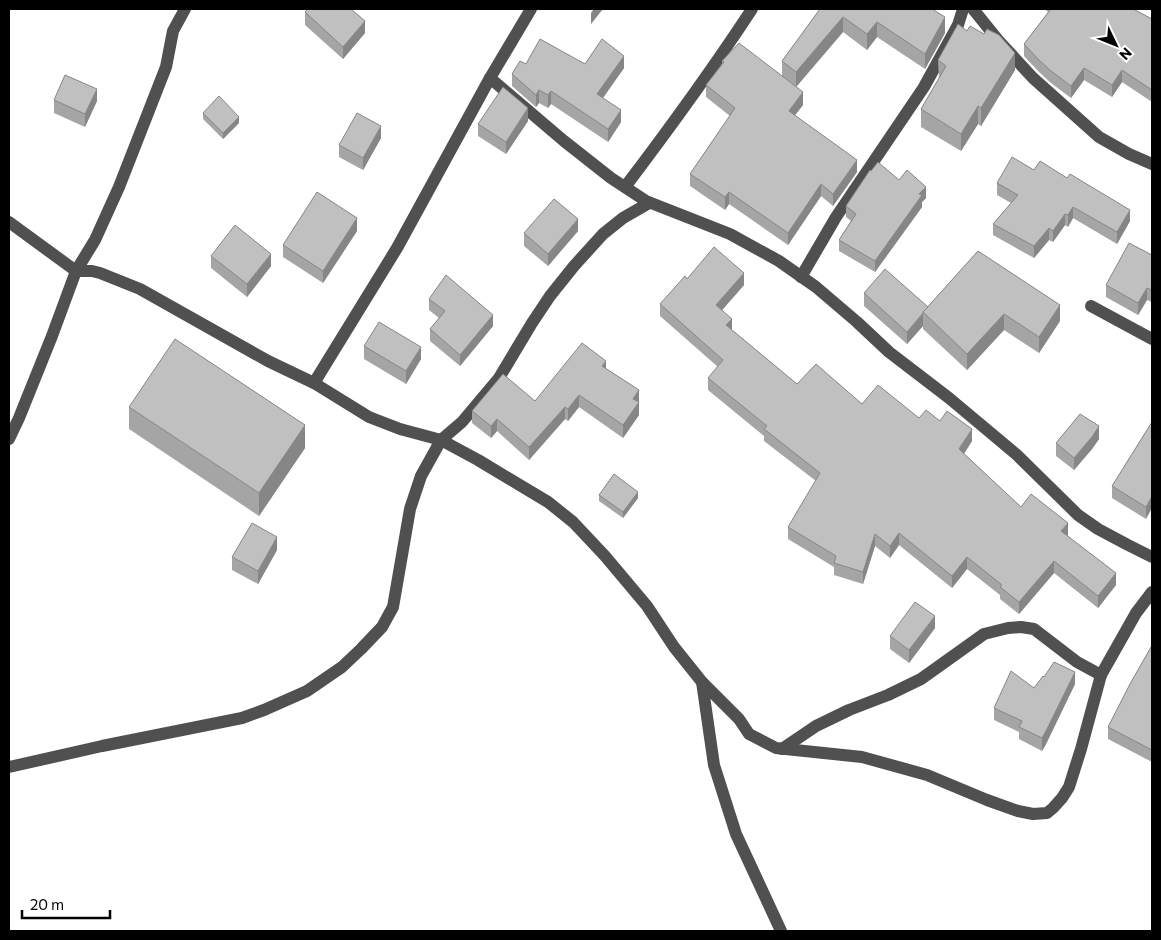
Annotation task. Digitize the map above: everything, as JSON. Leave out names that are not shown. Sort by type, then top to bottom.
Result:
[{"type":"street","points":[[9,439],[52,336],[76,271],[95,240],[119,186],[166,67],[173,31],[185,9]]},
{"type":"street","points":[[314,383],[397,248],[490,78],[531,9]]},
{"type":"street","points":[[625,187],[664,136],[752,9]]},
{"type":"street","points":[[801,277],[836,217],[924,87],[958,25],[963,9]]},
{"type":"street","points":[[974,9],[998,40],[1032,78],[1099,137],[1129,154],[1152,164]]},
{"type":"street","points":[[490,78],[564,141],[625,187],[649,202],[730,234],[779,261],[816,288],[889,352],[949,398],[1017,455],[1078,515],[1098,529],[1152,557]]},
{"type":"street","points":[[9,767],[242,718],[307,691],[342,667],[382,627],[393,607],[410,509],[421,476],[441,440],[462,422],[499,378],[550,296],[574,266],[603,234],[623,218],[649,202]]},
{"type":"street","points":[[9,222],[76,271],[92,271],[132,285],[275,364],[314,383],[369,417],[400,429],[441,440],[548,502],[573,522],[605,556],[647,606],[674,647],[702,682],[739,719],[748,734],[776,748],[862,757],[928,775],[1018,811],[1033,814],[1047,813],[1058,803],[1069,787],[1101,674],[1136,613],[1152,592]]},
{"type":"street","points":[[1090,306],[1152,339]]},
{"type":"street","points":[[782,749],[816,726],[921,679],[984,634],[1008,628],[1034,629],[1077,662],[1101,674]]},
{"type":"street","points":[[702,682],[714,765],[736,834],[781,931]]},
{"type":"building","points":[[308,9],[351,9],[365,21],[343,47],[305,12]]},
{"type":"building","points":[[820,9],[932,9],[945,17],[925,54],[877,22],[867,34],[843,17],[796,72],[782,61]]},
{"type":"building","points":[[1051,9],[1133,9],[1152,19],[1152,90],[1122,70],[1112,85],[1084,68],[1071,86],[1051,71],[1024,44]]},
{"type":"building","points":[[958,24],[967,31],[970,26],[984,34],[987,29],[999,35],[1015,53],[981,108],[978,106],[961,134],[921,109],[946,66],[938,60]]},
{"type":"building","points":[[540,39],[585,64],[602,39],[624,56],[597,94],[621,110],[608,129],[551,91],[548,95],[539,90],[536,95],[512,74],[520,61],[526,64]]},
{"type":"building","points":[[739,43],[803,92],[789,111],[857,160],[833,194],[821,184],[788,233],[729,192],[725,197],[690,174],[735,108],[706,85],[724,62],[722,61]]},
{"type":"building","points":[[65,75],[97,89],[85,114],[54,100]]},
{"type":"building","points":[[503,87],[528,108],[506,142],[478,124]]},
{"type":"building","points":[[219,96],[239,117],[223,133],[203,113]]},
{"type":"building","points":[[357,113],[381,126],[363,158],[339,145]]},
{"type":"building","points":[[1012,157],[1034,170],[1040,161],[1067,178],[1070,174],[1130,210],[1117,232],[1073,207],[1068,215],[1065,214],[1053,231],[1049,228],[1034,246],[993,224],[1018,195],[997,183]]},
{"type":"building","points":[[878,162],[899,180],[907,170],[926,187],[919,194],[922,195],[875,261],[839,240],[856,214],[846,206],[870,170]]},
{"type":"building","points":[[317,192],[357,218],[323,271],[283,245]]},
{"type":"building","points":[[554,199],[578,219],[548,254],[524,233]]},
{"type":"building","points":[[235,225],[271,254],[247,284],[211,256]]},
{"type":"building","points":[[1129,243],[1152,255],[1152,290],[1147,288],[1138,303],[1106,285]]},
{"type":"building","points":[[714,247],[744,273],[716,305],[732,319],[726,325],[797,384],[816,364],[862,404],[878,385],[919,418],[926,410],[940,421],[947,411],[972,429],[959,449],[1021,507],[1031,494],[1068,523],[1061,531],[1116,573],[1098,596],[1054,561],[1019,602],[1000,587],[1002,585],[967,557],[952,576],[899,533],[890,546],[875,534],[863,572],[834,563],[836,556],[788,527],[820,473],[764,429],[767,426],[708,378],[723,360],[660,304],[685,276],[687,279]]},
{"type":"building","points":[[978,251],[1060,305],[1039,337],[1004,314],[967,354],[923,312]]},
{"type":"building","points":[[885,269],[928,307],[907,332],[864,293]]},
{"type":"building","points":[[446,275],[493,315],[460,355],[430,329],[445,311],[429,299]]},
{"type":"building","points":[[379,322],[421,347],[406,371],[364,346]]},
{"type":"building","points":[[175,339],[305,425],[259,493],[129,407]]},
{"type":"building","points":[[582,343],[606,361],[602,366],[639,390],[633,399],[639,402],[623,425],[579,395],[568,409],[565,407],[529,447],[497,419],[491,426],[472,411],[503,374],[535,401]]},
{"type":"building","points":[[1080,414],[1099,426],[1074,458],[1056,443]]},
{"type":"building","points":[[1152,422],[1152,496],[1146,507],[1112,486]]},
{"type":"building","points":[[614,474],[638,492],[623,512],[599,495]]},
{"type":"building","points":[[252,523],[277,537],[258,571],[232,557]]},
{"type":"building","points":[[915,602],[935,616],[909,650],[890,636]]},
{"type":"building","points":[[1152,647],[1152,750],[1108,727]]},
{"type":"building","points":[[1054,662],[1075,672],[1042,738],[1019,727],[1022,721],[994,708],[1011,671],[1034,688]]}]
